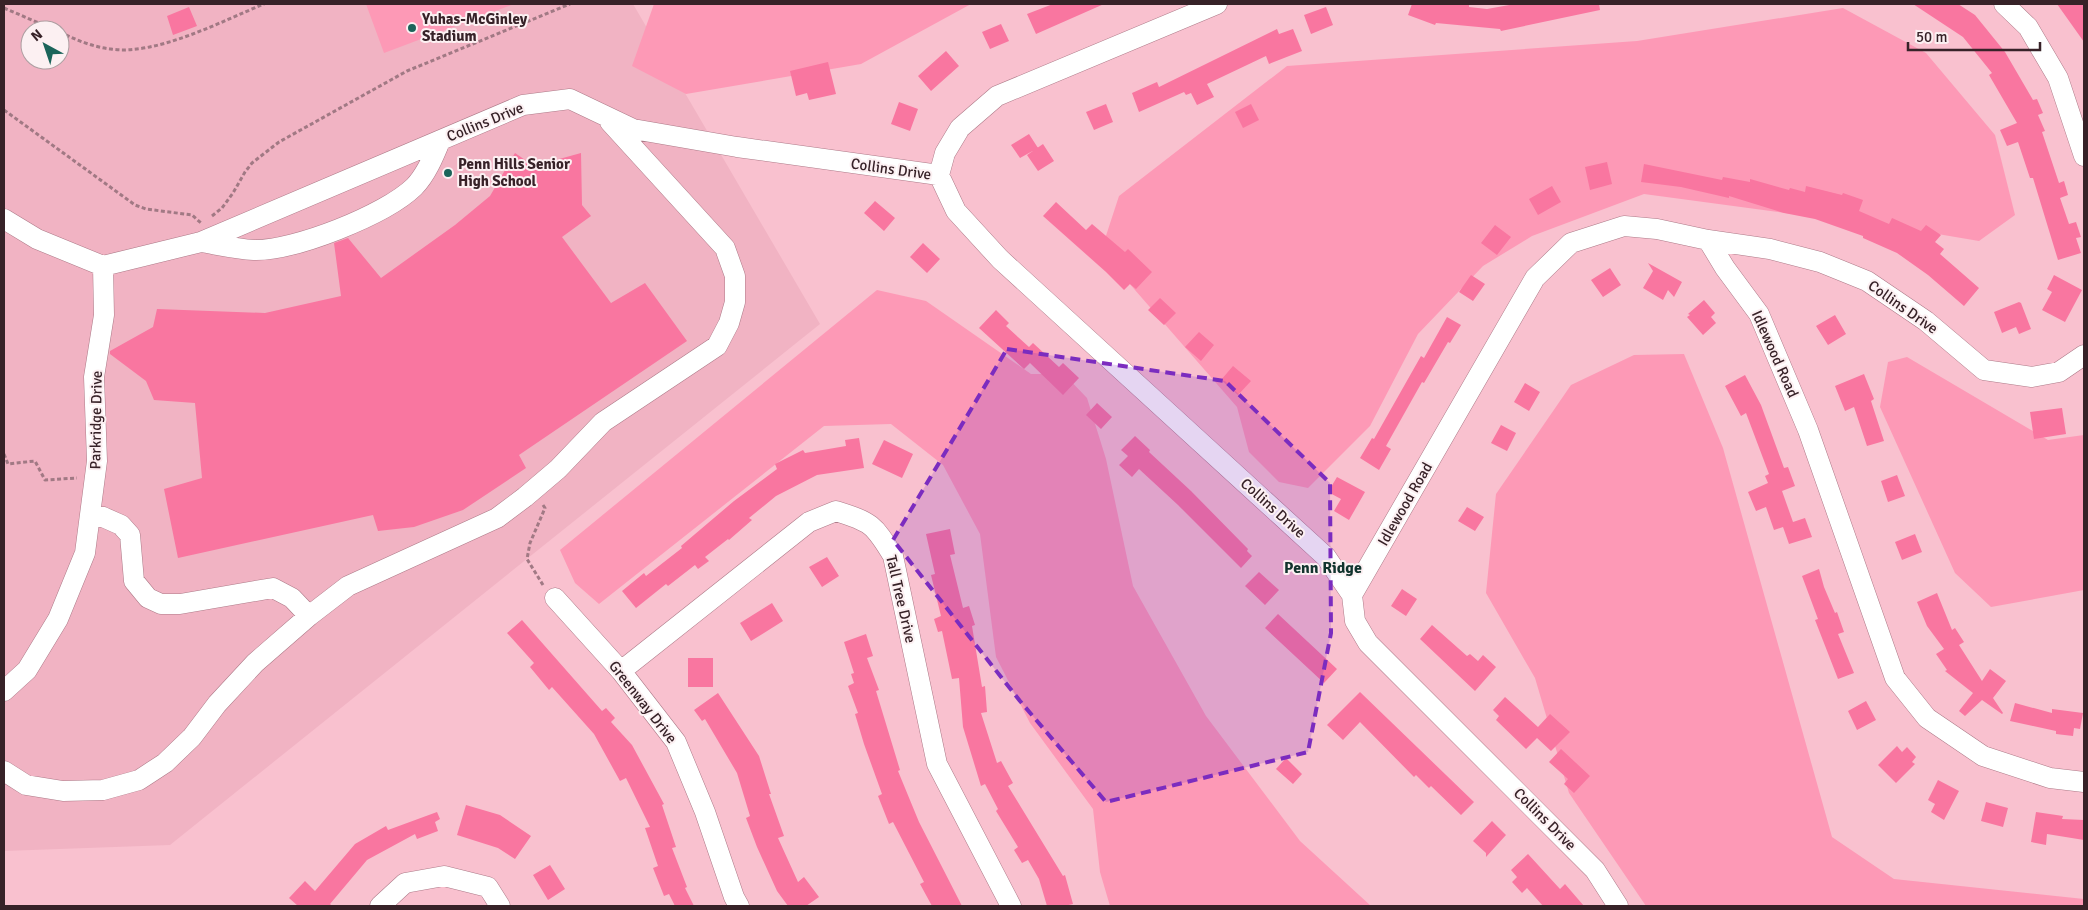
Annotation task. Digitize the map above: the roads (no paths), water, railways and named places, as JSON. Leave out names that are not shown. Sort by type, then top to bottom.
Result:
[{"type":"street","name":"Collins Drive","points":[[1217,4],[997,96],[960,128],[945,154],[939,176],[956,211],[1000,259],[1326,557],[1352,595],[1355,621],[1368,643],[1596,870],[1618,906]]},
{"type":"street","points":[[2004,4],[2028,27],[2058,78],[2084,156]]},
{"type":"street","name":"Collins Drive","points":[[103,266],[205,234],[440,141],[523,105],[570,99],[633,129],[737,147],[939,176]]},
{"type":"street","points":[[4,771],[26,785],[63,791],[103,790],[138,780],[165,763],[192,736],[217,704],[254,664],[309,616],[348,586],[497,518],[558,469],[604,422],[717,346],[729,323],[735,302],[735,276],[725,248],[604,115]]},
{"type":"street","points":[[205,234],[231,248],[255,250],[287,247],[371,215],[396,202],[416,185],[434,158],[440,141]]},
{"type":"street","points":[[4,219],[37,239],[103,266]]},
{"type":"street","name":"Idlewood Road","points":[[1352,595],[1535,278],[1571,243],[1624,226],[1657,229],[1708,240],[1725,268],[1759,314],[1808,430],[1895,678],[1926,718],[1983,756],[2050,778],[2084,782]]},
{"type":"street","name":"Collins Drive","points":[[1708,240],[1770,249],[1820,262],[1867,281],[1926,321],[1984,370],[2032,377],[2060,372],[2084,355]]},
{"type":"street","name":"Parkridge Drive","points":[[4,691],[27,670],[58,618],[84,553],[97,461],[94,377],[104,316],[103,266]]},
{"type":"street","name":"Tall Tree Drive","points":[[621,671],[809,522],[836,511],[863,520],[879,532],[893,556],[937,764],[1010,906]]},
{"type":"street","points":[[90,515],[103,517],[121,525],[130,535],[134,581],[148,598],[161,604],[180,604],[273,588],[292,598],[309,616]]},
{"type":"street","name":"Greenway Drive","points":[[555,598],[621,671],[676,742],[705,812],[734,897],[739,906]]},
{"type":"street","points":[[380,906],[406,883],[444,876],[488,887],[500,906]]},
{"type":"place","name":"Yuhas-McGinley Stadium","points":[[412,28]]},
{"type":"place","name":"Penn Hills Senior High School","points":[[448,173]]},
{"type":"district","name":"Penn Ridge","points":[[1323,567]]}]
